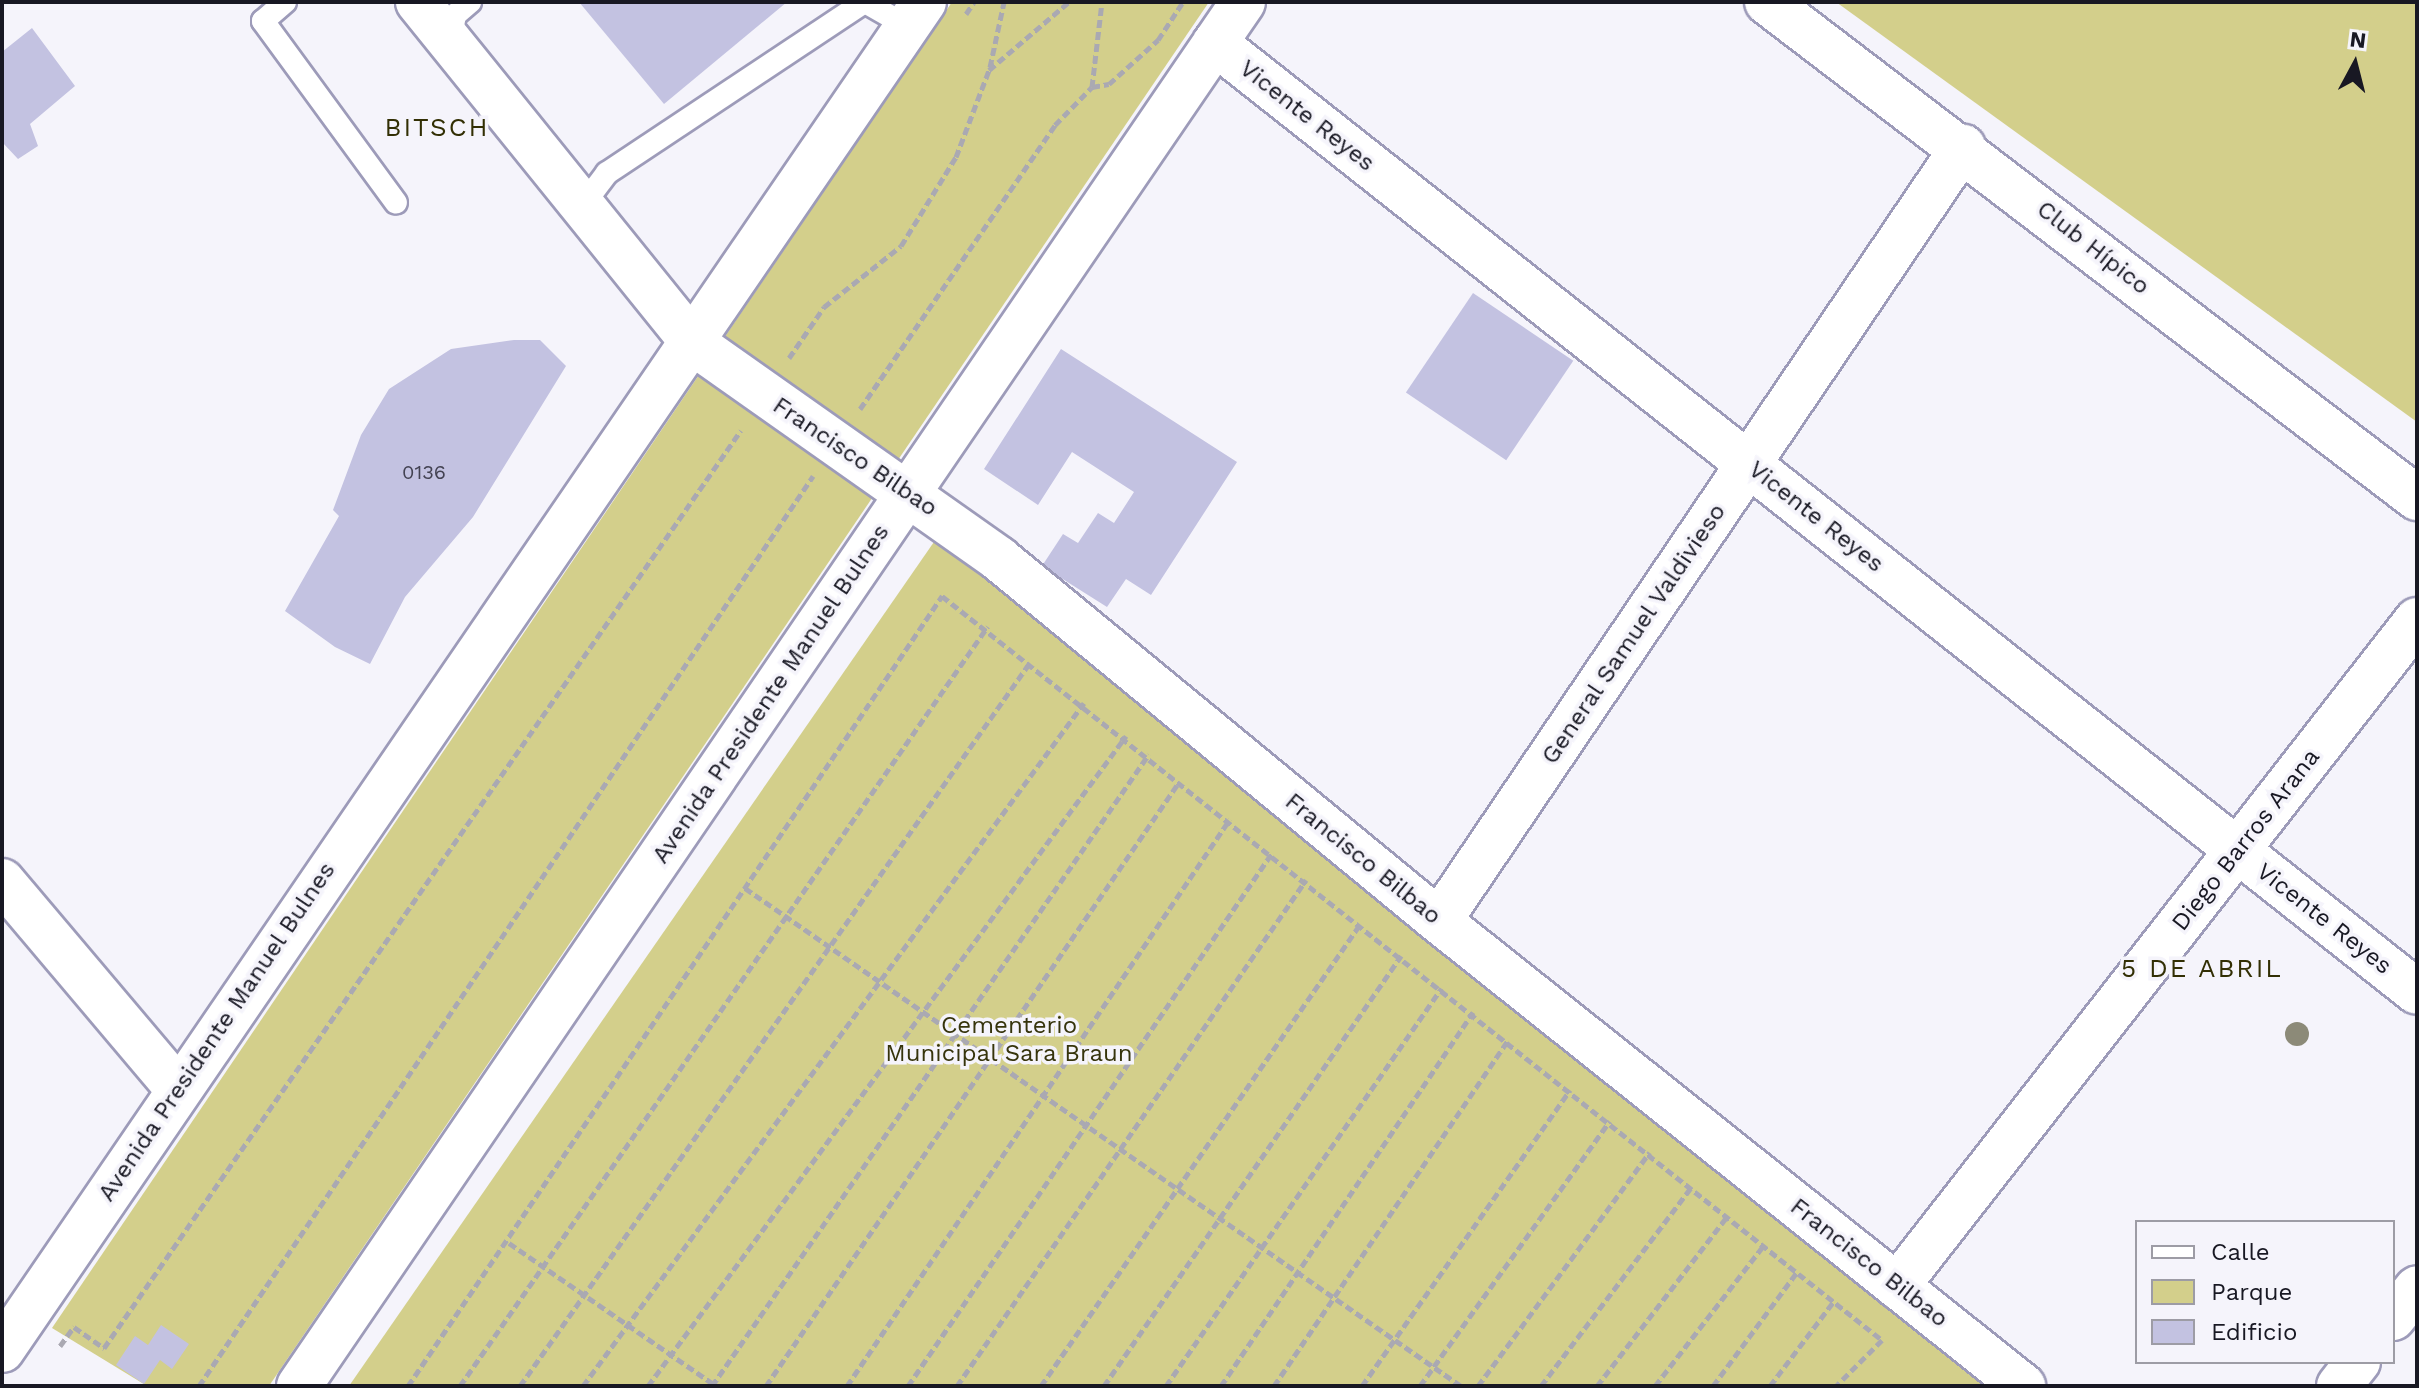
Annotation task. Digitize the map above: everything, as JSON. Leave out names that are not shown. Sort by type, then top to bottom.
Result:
[{"type":"street","name":"Francisco Bilbao","points":[[418,2],[693,343],[765,396],[909,492],[1439,921],[2023,1386]]},
{"type":"street","name":"Avenida Presidente Manuel Bulnes","points":[[299,1386],[1243,2]]},
{"type":"street","name":"Club Hípico","points":[[1767,2],[1963,147],[2417,498]]},
{"type":"street","name":"Avenida Presidente Manuel Bulnes","points":[[2,1350],[177,1088],[693,343],[916,14]]},
{"type":"street","name":"Vicente Reyes","points":[[1215,43],[2417,992]]},
{"type":"street","name":"General Samuel Valdivieso","points":[[1439,921],[1963,147]]},
{"type":"street","name":"Diego Barros Arana","points":[[1897,1286],[2417,620]]},
{"type":"street","points":[[2,881],[177,1088]]},
{"type":"street","points":[[2395,1316],[2417,1288]]},
{"type":"street","points":[[2339,1386],[2356,1364]]},
{"type":"lane","points":[[285,2],[263,21],[396,203]]},
{"type":"lane","points":[[450,42],[455,15],[470,2]]},
{"type":"lane","points":[[582,206],[607,173],[865,2],[916,14]]},
{"type":"path","points":[[50,1359],[74,1327],[104,1348],[824,307],[901,246],[956,157],[989,70],[1004,2]]},
{"type":"path","points":[[989,70],[1069,2]]},
{"type":"path","points":[[1092,87],[1102,2]]},
{"type":"path","points":[[199,1386],[836,442],[1055,125],[1092,87],[1109,84],[1158,40],[1183,2]]},
{"type":"path","points":[[408,1386],[942,596],[988,626],[1882,1340],[1836,1386]]},
{"type":"path","points":[[460,1386],[540,1264],[787,918],[988,626]]},
{"type":"path","points":[[520,1386],[582,1293],[1031,661]]},
{"type":"path","points":[[583,1386],[626,1323],[882,983],[1084,703]]},
{"type":"path","points":[[648,1386],[1126,736]]},
{"type":"path","points":[[509,1243],[714,1385],[1149,754]]},
{"type":"path","points":[[766,1386],[1177,785]]},
{"type":"path","points":[[847,1386],[1230,819]]},
{"type":"path","points":[[908,1386],[1272,853]]},
{"type":"path","points":[[957,1386],[1306,880]]},
{"type":"path","points":[[745,888],[1461,1386]]},
{"type":"path","points":[[1041,1386],[1361,923]]},
{"type":"path","points":[[1104,1386],[1402,956]]},
{"type":"path","points":[[1166,1386],[1442,988]]},
{"type":"path","points":[[1221,1386],[1473,1012]]},
{"type":"path","points":[[1274,1386],[1508,1041]]},
{"type":"path","points":[[1362,1386],[1570,1090]]},
{"type":"path","points":[[1420,1386],[1610,1121]]},
{"type":"path","points":[[1478,1386],[1650,1152]]},
{"type":"path","points":[[1541,1386],[1692,1186]]},
{"type":"path","points":[[1597,1386],[1728,1215]]},
{"type":"path","points":[[1655,1386],[1764,1245]]},
{"type":"path","points":[[1713,1386],[1797,1272]]},
{"type":"path","points":[[1770,1386],[1834,1301]]},
{"type":"green space","points":[[952,2],[1209,2],[269,1386],[147,1386],[52,1328]]},
{"type":"green space","points":[[1836,2],[2417,2],[2417,422]]},
{"type":"green space","name":"Cementerio Municipal Sara Braun","points":[[936,539],[1954,1349],[2000,1386],[349,1386]]},
{"type":"building","points":[[579,2],[787,2],[664,104]]},
{"type":"building","points":[[32,28],[75,86],[30,124],[38,146],[18,159],[2,142],[2,52]]},
{"type":"building","points":[[1473,293],[1573,361],[1506,460],[1406,392]]},
{"type":"building","points":[[514,340],[540,340],[566,366],[473,517],[405,597],[370,664],[335,647],[285,611],[339,516],[333,510],[361,435],[389,389],[451,349]]},
{"type":"building","points":[[1061,349],[1237,462],[1151,595],[1126,579],[1107,607],[1042,566],[1063,534],[1078,543],[1098,513],[1114,523],[1134,492],[1072,452],[1038,505],[984,469]]},
{"type":"building","points":[[161,1325],[189,1344],[172,1369],[160,1360],[144,1384],[116,1365],[135,1336],[148,1345]]},
{"type":"district","name":"BITSCH","points":[[437,128]]},
{"type":"district","name":"5 DE ABRIL","points":[[2202,969]]}]
